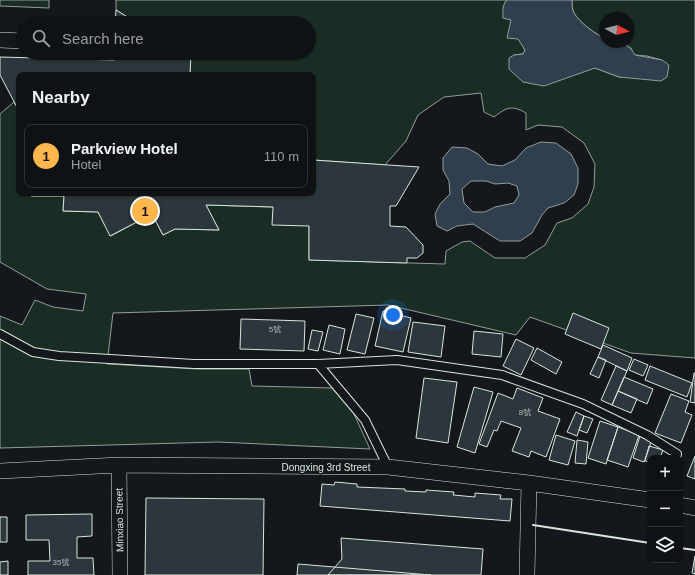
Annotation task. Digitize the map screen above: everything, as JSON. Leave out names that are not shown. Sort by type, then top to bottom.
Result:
[{"type":"street","points":[[0,40],[16,41]]},
{"type":"street","name":"Dongxing 3rd Street","points":[[0,471],[118,465],[388,467],[529,483],[647,500]]},
{"type":"street","name":"Minxiao Street","points":[[118,465],[120,575]]},
{"type":"street","points":[[527,575],[529,483]]},
{"type":"street","points":[[683,506],[695,508]]},
{"type":"lane","points":[[0,334],[33,352],[59,356],[194,364],[318,364],[397,360],[502,375],[583,404],[640,432],[677,455]]},
{"type":"lane","points":[[318,364],[365,420],[388,467]]},
{"type":"green space","points":[[0,0],[49,0],[49,8],[0,6]]},
{"type":"green space","points":[[116,0],[507,0],[505,2],[519,39],[525,50],[523,54],[514,55],[595,68],[619,77],[629,77],[662,60],[647,56],[634,55],[631,48],[635,48],[635,12],[599,12],[599,35],[588,28],[576,17],[572,7],[572,0],[695,0],[695,358],[631,353],[530,317],[516,335],[388,305],[113,313],[107,364],[198,369],[249,369],[252,386],[332,388],[354,414],[370,449],[218,442],[0,448],[0,316],[22,325],[35,300],[53,307],[83,311],[86,294],[47,289],[0,262],[0,114],[14,102],[16,106],[16,196],[64,196],[63,211],[98,212],[111,236],[152,214],[163,235],[175,229],[219,230],[206,205],[273,207],[309,226],[309,260],[445,264],[446,251],[462,242],[470,241],[495,258],[525,258],[545,245],[557,223],[572,218],[588,204],[594,187],[595,164],[584,143],[562,127],[538,125],[526,130],[526,113],[517,109],[506,109],[494,117],[484,112],[481,93],[444,97],[418,115],[406,141],[385,165],[316,160],[316,72],[190,72],[191,60],[316,60],[316,16],[126,16],[116,10]]},
{"type":"water","points":[[507,0],[572,0],[572,7],[576,17],[588,28],[599,35],[599,48],[630,48],[635,55],[662,60],[669,65],[667,77],[661,81],[619,77],[595,68],[544,86],[523,82],[509,69],[509,58],[514,55],[523,54],[525,50],[518,39],[507,38],[511,20],[503,18],[505,2]]},
{"type":"water","points":[[541,142],[556,143],[571,154],[578,168],[578,184],[574,195],[564,203],[548,208],[542,215],[532,233],[520,241],[500,241],[473,224],[457,226],[447,231],[437,226],[435,214],[440,204],[450,194],[449,181],[443,170],[443,158],[452,147],[467,148],[478,154],[488,164],[502,166],[515,160],[526,148]],"holes":[[[471,181],[486,181],[495,184],[508,183],[517,186],[519,195],[514,203],[495,207],[485,212],[473,212],[464,203],[462,189]]]},
{"type":"building","points":[[116,10],[126,16],[116,16]]},
{"type":"building","points":[[0,57],[16,57],[16,60],[191,60],[190,72],[16,72],[16,105],[0,75]]},
{"type":"building","points":[[316,160],[419,167],[396,206],[390,206],[390,226],[406,227],[423,245],[423,253],[417,258],[407,258],[407,263],[309,260],[309,226],[272,225],[273,207],[206,205],[219,230],[175,229],[163,235],[152,214],[110,236],[98,212],[63,211],[64,196],[316,196]]},
{"type":"building","points":[[383,311],[411,318],[403,352],[375,346]]},
{"type":"building","points":[[573,313],[609,328],[601,349],[565,334]]},
{"type":"building","points":[[356,314],[374,318],[365,354],[347,350]]},
{"type":"building","points":[[241,319],[305,321],[304,351],[240,349]]},
{"type":"building","points":[[413,322],[445,326],[441,357],[408,352]]},
{"type":"building","points":[[329,325],[345,329],[340,354],[323,350]]},
{"type":"building","points":[[312,330],[323,332],[318,351],[308,349]]},
{"type":"building","points":[[474,331],[503,334],[501,357],[472,354]]},
{"type":"building","points":[[516,339],[534,348],[521,375],[503,366]]},
{"type":"building","points":[[603,345],[632,358],[627,371],[598,357]]},
{"type":"building","points":[[537,348],[562,362],[556,374],[531,360]]},
{"type":"building","points":[[598,357],[606,360],[599,378],[590,374]]},
{"type":"building","points":[[634,359],[648,365],[643,376],[629,370]]},
{"type":"building","points":[[616,366],[627,371],[612,405],[601,400]]},
{"type":"building","points":[[650,366],[692,383],[687,397],[645,380]]},
{"type":"building","points":[[695,373],[695,403],[690,402]]},
{"type":"building","points":[[624,377],[653,389],[647,404],[618,391]]},
{"type":"building","points":[[424,378],[457,382],[448,443],[416,438]]},
{"type":"building","points":[[474,387],[493,392],[475,453],[457,447]]},
{"type":"building","points":[[517,388],[543,398],[538,411],[560,419],[546,457],[531,451],[529,457],[512,451],[521,428],[501,421],[497,431],[494,430],[487,447],[479,444],[498,393],[513,399]]},
{"type":"building","points":[[618,391],[637,399],[631,413],[612,405]]},
{"type":"building","points":[[671,394],[689,401],[685,412],[692,415],[681,443],[655,433]]},
{"type":"building","points":[[576,412],[584,416],[577,436],[567,432]]},
{"type":"building","points":[[584,416],[593,419],[587,433],[579,430]]},
{"type":"building","points":[[600,421],[618,427],[606,464],[588,458]]},
{"type":"building","points":[[618,427],[639,435],[628,467],[607,460]]},
{"type":"building","points":[[556,435],[575,441],[568,465],[549,460]]},
{"type":"building","points":[[640,436],[652,440],[644,462],[633,458]]},
{"type":"building","points":[[577,440],[588,442],[586,464],[575,463]]},
{"type":"building","points":[[649,446],[663,450],[661,455],[647,455],[647,461],[645,461]]},
{"type":"building","points":[[695,456],[695,479],[687,476]]},
{"type":"building","points":[[335,482],[357,484],[357,487],[405,489],[405,491],[426,492],[426,490],[454,492],[453,495],[475,497],[475,493],[501,495],[500,499],[512,499],[510,521],[320,506],[322,484],[334,485]]},
{"type":"building","points":[[146,498],[264,499],[263,575],[145,575]]},
{"type":"building","points":[[92,514],[92,536],[77,537],[77,558],[93,558],[94,575],[28,575],[28,561],[50,561],[49,540],[26,540],[26,515]]},
{"type":"building","points":[[0,517],[7,517],[7,542],[0,542]]},
{"type":"building","points":[[341,538],[483,549],[481,575],[328,575],[342,559]]},
{"type":"building","points":[[695,556],[695,574],[692,573]]},
{"type":"building","points":[[8,561],[8,575],[0,575],[0,562]]},
{"type":"building","points":[[298,564],[431,575],[297,575]]},
{"type":"wall","points":[[533,525],[647,543]]},
{"type":"wall","points":[[683,548],[695,550]]},
{"type":"place","name":"Parkview Hotel","points":[[145,211]]}]
